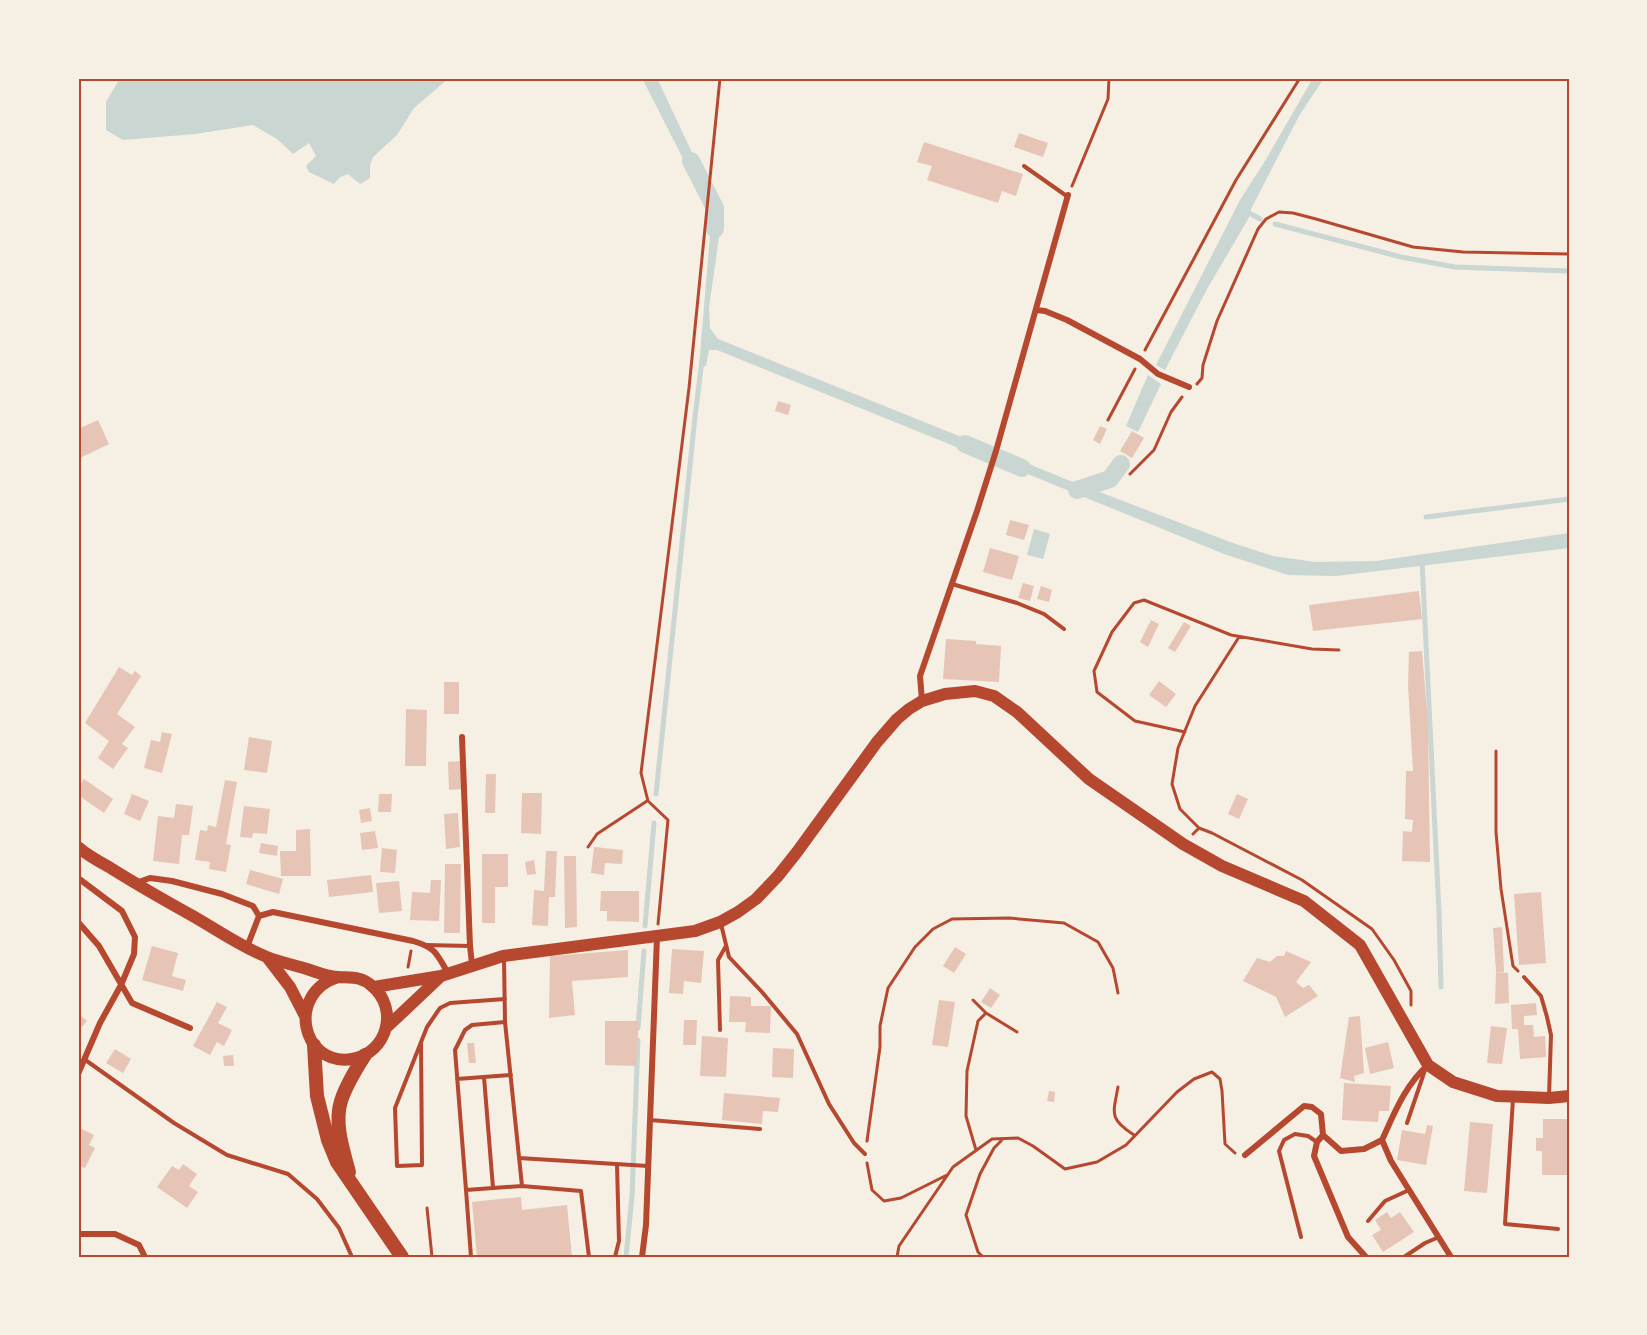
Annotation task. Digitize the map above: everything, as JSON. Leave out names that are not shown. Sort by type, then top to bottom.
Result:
[{"type":"highway","points":[[314,1045],[317,1096],[328,1140],[337,1162],[402,1257]]},
{"type":"highway","points":[[351,1182],[341,1141],[340,1103],[352,1076],[365,1055]]},
{"type":"main road","points":[[374,987],[444,974],[503,956],[657,937],[695,931],[720,922],[756,899],[778,876],[877,742],[897,719],[922,701],[945,694],[975,691],[994,696],[1017,711],[1089,779],[1183,844],[1231,870],[1304,901],[1360,945],[1428,1065],[1453,1082],[1497,1096],[1549,1098],[1569,1096]]},
{"type":"main road","points":[[78,847],[134,883],[267,957],[338,978],[357,978],[374,987],[386,1008],[387,1027]]},
{"type":"main road","points":[[267,957],[290,987],[304,1016],[307,1031],[314,1045],[325,1054],[338,1059],[352,1059],[365,1055],[381,1040],[387,1027],[444,974]]},
{"type":"main road","points":[[304,1016],[314,991],[325,982],[338,978]]},
{"type":"street","points":[[922,701],[920,676],[996,451],[1068,196]]},
{"type":"street","points":[[1036,310],[1045,311],[1067,320],[1111,342],[1140,359],[1158,374],[1189,387]]},
{"type":"street","points":[[462,737],[472,964]]},
{"type":"street","points":[[78,878],[122,911],[135,937],[134,954],[78,1074]]},
{"type":"street","points":[[134,883],[150,878],[172,881],[222,894],[252,906],[259,916]]},
{"type":"street","points":[[259,916],[273,912],[426,945],[435,951],[444,974]]},
{"type":"street","points":[[247,947],[259,916]]},
{"type":"street","points":[[78,922],[99,946],[132,1003],[190,1028]]},
{"type":"street","points":[[642,1257],[649,1166],[657,937]]},
{"type":"street","points":[[1245,1155],[1304,1106],[1312,1107],[1321,1114],[1323,1135],[1341,1151],[1364,1149],[1382,1140],[1401,1100],[1419,1073],[1428,1065]]},
{"type":"street","points":[[1323,1135],[1317,1142],[1314,1156],[1348,1237],[1366,1257]]},
{"type":"street","points":[[1382,1140],[1391,1161],[1451,1257]]},
{"type":"street","points":[[78,1234],[115,1234],[139,1245],[145,1257]]},
{"type":"lane","points":[[1024,166],[1068,196]]},
{"type":"lane","points":[[952,584],[1017,603],[1044,614],[1064,629]]},
{"type":"lane","points":[[720,922],[729,957],[797,1034],[829,1104],[854,1143],[865,1154]]},
{"type":"lane","points":[[426,945],[470,946]]},
{"type":"lane","points":[[720,1030],[718,960],[726,946]]},
{"type":"lane","points":[[503,956],[505,1022],[522,1186]]},
{"type":"lane","points":[[1524,976],[1541,996],[1551,1035],[1549,1098]]},
{"type":"lane","points":[[421,1042],[422,1165],[397,1166],[395,1108],[421,1042],[427,1028],[441,1008],[450,1003],[506,999]]},
{"type":"lane","points":[[471,1257],[455,1050],[465,1030],[472,1025],[505,1022]]},
{"type":"lane","points":[[84,1059],[174,1123],[227,1155],[288,1174],[317,1198],[339,1228],[352,1257]]},
{"type":"lane","points":[[1407,1123],[1428,1065]]},
{"type":"lane","points":[[457,1079],[511,1075]]},
{"type":"lane","points":[[484,1077],[493,1188]]},
{"type":"lane","points":[[1513,1096],[1505,1224],[1558,1229]]},
{"type":"lane","points":[[650,1120],[760,1129]]},
{"type":"lane","points":[[1301,1237],[1279,1152],[1284,1140],[1295,1134],[1308,1136],[1317,1142]]},
{"type":"lane","points":[[519,1158],[649,1166]]},
{"type":"lane","points":[[615,1257],[619,1241],[617,1165]]},
{"type":"lane","points":[[466,1190],[522,1186],[581,1191],[589,1257]]},
{"type":"lane","points":[[1368,1221],[1385,1201],[1409,1190]]},
{"type":"lane","points":[[1404,1257],[1425,1243],[1439,1238]]},
{"type":"path","points":[[657,937],[668,820],[648,801],[641,773],[689,388],[720,78]]},
{"type":"path","points":[[1068,196],[1108,99],[1109,78]]},
{"type":"path","points":[[1108,420],[1236,180],[1300,78]]},
{"type":"path","points":[[1130,474],[1154,450],[1171,412],[1189,387],[1197,384],[1202,378],[1203,365],[1217,321],[1258,229],[1266,219],[1279,212],[1316,219],[1413,247],[1463,252],[1569,254]]},
{"type":"path","points":[[1185,732],[1135,721],[1097,692],[1094,671],[1112,632],[1134,603],[1144,600],[1239,637],[1339,650]]},
{"type":"path","points":[[1199,828],[1180,809],[1172,784],[1178,748],[1195,706],[1239,637]]},
{"type":"path","points":[[1496,751],[1496,832],[1501,890],[1513,966],[1524,976]]},
{"type":"path","points":[[588,847],[597,834],[648,801]]},
{"type":"path","points":[[947,1175],[901,1198],[884,1201],[872,1190],[865,1154],[880,1047],[880,1026],[888,988],[915,947],[933,929],[952,919],[1009,918],[1064,923],[1098,942],[1113,969],[1118,993]]},
{"type":"path","points":[[408,969],[411,951]]},
{"type":"path","points":[[973,1000],[986,1013],[1017,1032]]},
{"type":"path","points":[[976,1150],[966,1116],[967,1071],[978,1021],[986,1013]]},
{"type":"path","points":[[897,1257],[899,1246],[953,1167],[992,1139],[1018,1138],[1065,1169],[1097,1162],[1126,1145],[1177,1092],[1194,1079],[1212,1072],[1220,1079],[1225,1144],[1235,1153],[1245,1155]]},
{"type":"path","points":[[1118,1087],[1113,1114],[1119,1126],[1135,1136]]},
{"type":"path","points":[[983,1257],[978,1252],[966,1215],[980,1174],[994,1148],[1003,1139]]},
{"type":"path","points":[[427,1208],[432,1257]]},
{"type":"shaded area","points":[[120,78],[449,78],[414,108],[397,135],[373,157],[370,165],[370,178],[360,184],[348,174],[340,177],[334,184],[309,172],[306,166],[316,156],[309,143],[293,154],[277,139],[253,125],[195,134],[123,140],[106,130],[106,102]]},
{"type":"shaded area","points":[[642,78],[657,78],[703,176],[699,190]]},
{"type":"shaded area","points":[[1313,78],[1324,78],[1299,116],[1251,209],[1251,214],[1207,289],[1165,370],[1156,365],[1240,200]]},
{"type":"shaded area","points":[[715,196],[720,212],[720,230],[709,308],[710,328],[718,339],[989,448],[986,459],[717,350],[709,350],[706,366],[699,367]]},
{"type":"shaded area","points":[[1148,375],[1161,384],[1138,432],[1126,426]]},
{"type":"shaded area","points":[[1002,453],[1230,542],[1273,556],[1315,562],[1376,561],[1569,533],[1569,548],[1336,576],[1288,575],[1224,554],[998,462]]},
{"type":"shaded area","points":[[1034,529],[1050,534],[1043,559],[1027,555]]},
{"type":"building","points":[[1019,133],[1048,143],[1043,157],[1014,147]]},
{"type":"building","points":[[924,142],[1023,174],[1016,196],[1002,191],[998,203],[927,180],[932,166],[917,162]]},
{"type":"building","points":[[778,401],[791,405],[788,415],[775,411]]},
{"type":"building","points":[[98,420],[109,444],[78,459],[78,429]]},
{"type":"building","points":[[1100,426],[1107,429],[1100,444],[1093,440]]},
{"type":"building","points":[[1132,431],[1144,438],[1132,458],[1120,451]]},
{"type":"building","points":[[1010,520],[1029,525],[1024,540],[1006,535]]},
{"type":"building","points":[[990,548],[1019,556],[1012,580],[983,572]]},
{"type":"building","points":[[1023,583],[1034,586],[1030,601],[1018,598]]},
{"type":"building","points":[[1041,586],[1052,590],[1049,602],[1037,599]]},
{"type":"building","points":[[1419,591],[1422,619],[1313,631],[1309,605]]},
{"type":"building","points":[[1151,620],[1159,624],[1148,647],[1140,642]]},
{"type":"building","points":[[1184,622],[1191,626],[1175,652],[1168,648]]},
{"type":"building","points":[[946,639],[976,641],[976,644],[1001,646],[999,682],[943,679]]},
{"type":"building","points":[[1422,651],[1428,725],[1430,862],[1402,861],[1403,831],[1412,832],[1413,820],[1405,819],[1406,771],[1413,771],[1408,685],[1409,652]]},
{"type":"building","points":[[119,667],[132,675],[135,671],[141,676],[117,714],[135,727],[122,744],[128,748],[113,769],[98,758],[109,741],[85,723]]},
{"type":"building","points":[[1159,681],[1176,694],[1166,707],[1149,695]]},
{"type":"building","points":[[444,682],[459,682],[459,714],[444,714]]},
{"type":"building","points":[[406,709],[427,710],[426,766],[405,766]]},
{"type":"building","points":[[162,732],[172,734],[162,773],[144,768],[151,740],[160,742]]},
{"type":"building","points":[[249,737],[272,741],[267,773],[244,770]]},
{"type":"building","points":[[461,761],[463,789],[449,790],[448,762]]},
{"type":"building","points":[[486,774],[496,774],[495,813],[485,813]]},
{"type":"building","points":[[84,779],[113,799],[104,813],[78,795],[78,788]]},
{"type":"building","points":[[225,780],[237,782],[226,844],[231,845],[226,872],[209,869],[210,862],[195,860],[200,830],[207,831],[208,825],[216,827]]},
{"type":"building","points":[[522,793],[542,793],[541,834],[521,833]]},
{"type":"building","points":[[132,794],[149,801],[140,821],[124,814]]},
{"type":"building","points":[[379,794],[392,794],[391,812],[378,812]]},
{"type":"building","points":[[1237,794],[1248,799],[1239,819],[1228,814]]},
{"type":"building","points":[[176,804],[193,806],[189,835],[182,835],[179,864],[153,861],[158,816],[174,818]]},
{"type":"building","points":[[244,806],[270,809],[267,834],[253,833],[252,838],[240,837]]},
{"type":"building","points":[[370,808],[372,821],[361,823],[359,810]]},
{"type":"building","points":[[458,813],[460,847],[446,849],[444,814]]},
{"type":"building","points":[[310,829],[311,876],[281,876],[280,851],[296,851],[296,830]]},
{"type":"building","points":[[375,831],[378,848],[362,850],[360,833]]},
{"type":"building","points":[[261,843],[278,846],[277,856],[259,853]]},
{"type":"building","points":[[594,847],[623,850],[622,864],[605,863],[604,875],[591,873]]},
{"type":"building","points":[[382,848],[397,850],[395,873],[380,872]]},
{"type":"building","points":[[546,851],[557,851],[555,897],[549,897],[548,926],[532,925],[534,890],[544,891]]},
{"type":"building","points":[[482,854],[508,854],[508,887],[495,887],[495,923],[482,923]]},
{"type":"building","points":[[564,856],[576,856],[577,927],[565,928]]},
{"type":"building","points":[[534,860],[536,874],[527,875],[525,862]]},
{"type":"building","points":[[445,864],[461,864],[460,933],[444,933]]},
{"type":"building","points":[[250,870],[283,879],[279,894],[246,884]]},
{"type":"building","points":[[371,875],[373,892],[329,897],[327,880]]},
{"type":"building","points":[[431,880],[441,880],[439,921],[410,920],[412,892],[430,893]]},
{"type":"building","points":[[399,881],[402,911],[379,913],[376,883]]},
{"type":"building","points":[[601,891],[639,891],[639,922],[607,921],[607,911],[600,911]]},
{"type":"building","points":[[1541,892],[1546,963],[1519,965],[1514,894]]},
{"type":"building","points":[[1502,927],[1504,972],[1496,972],[1493,928]]},
{"type":"building","points":[[152,946],[178,953],[172,976],[186,980],[183,991],[142,980]]},
{"type":"building","points":[[955,947],[966,954],[954,973],[943,966]]},
{"type":"building","points":[[672,949],[704,951],[701,983],[684,981],[683,994],[669,993]]},
{"type":"building","points":[[628,950],[628,977],[572,981],[575,1015],[549,1018],[550,956]]},
{"type":"building","points":[[1286,951],[1311,962],[1296,982],[1303,988],[1309,985],[1318,996],[1285,1017],[1276,997],[1243,981],[1257,958],[1270,962],[1277,956],[1284,956]]},
{"type":"building","points":[[1496,972],[1508,973],[1509,1003],[1495,1004]]},
{"type":"building","points":[[990,988],[1000,995],[991,1008],[981,1002]]},
{"type":"building","points":[[730,996],[751,997],[751,1006],[771,1006],[770,1033],[745,1032],[746,1022],[729,1022]]},
{"type":"building","points":[[939,1000],[955,1002],[948,1047],[932,1045]]},
{"type":"building","points":[[217,1002],[227,1007],[218,1023],[232,1030],[224,1046],[217,1042],[210,1055],[193,1046]]},
{"type":"building","points":[[1536,1003],[1537,1015],[1524,1016],[1524,1025],[1533,1025],[1534,1037],[1545,1036],[1546,1057],[1520,1059],[1518,1029],[1512,1029],[1511,1005]]},
{"type":"building","points":[[78,1013],[87,1021],[78,1031]]},
{"type":"building","points":[[1360,1016],[1364,1073],[1354,1076],[1355,1082],[1340,1078],[1349,1017]]},
{"type":"building","points":[[684,1020],[697,1020],[696,1045],[683,1045]]},
{"type":"building","points":[[605,1021],[639,1021],[636,1066],[605,1065]]},
{"type":"building","points":[[1491,1026],[1507,1028],[1502,1064],[1487,1063]]},
{"type":"building","points":[[702,1036],[728,1038],[726,1077],[700,1076]]},
{"type":"building","points":[[1388,1042],[1394,1068],[1370,1074],[1365,1048]]},
{"type":"building","points":[[467,1043],[474,1043],[476,1063],[469,1063]]},
{"type":"building","points":[[773,1048],[794,1049],[793,1078],[772,1077]]},
{"type":"building","points":[[115,1049],[131,1059],[123,1073],[106,1063]]},
{"type":"building","points":[[233,1055],[234,1066],[224,1066],[223,1056]]},
{"type":"building","points":[[1344,1083],[1391,1086],[1389,1111],[1379,1111],[1378,1122],[1342,1120]]},
{"type":"building","points":[[1049,1091],[1055,1092],[1054,1102],[1047,1101]]},
{"type":"building","points":[[724,1093],[780,1098],[778,1112],[763,1111],[762,1124],[722,1120]]},
{"type":"building","points":[[1543,1119],[1569,1119],[1569,1175],[1542,1175],[1542,1151],[1536,1151],[1536,1138],[1543,1138]]},
{"type":"building","points":[[1470,1122],[1493,1124],[1487,1193],[1464,1191]]},
{"type":"building","points":[[1427,1125],[1433,1126],[1426,1165],[1397,1160],[1402,1130],[1425,1134]]},
{"type":"building","points":[[78,1127],[94,1135],[89,1145],[95,1148],[85,1168],[80,1166],[78,1170]]},
{"type":"building","points":[[183,1164],[197,1174],[189,1186],[198,1192],[187,1208],[157,1187],[172,1166],[179,1170]]},
{"type":"building","points":[[521,1197],[522,1210],[567,1205],[572,1257],[477,1257],[472,1202]]},
{"type":"building","points":[[1387,1212],[1391,1218],[1400,1212],[1414,1232],[1383,1252],[1372,1235],[1381,1230],[1375,1220]]},
{"type":"waterway","points":[[691,161],[715,208],[715,229]]},
{"type":"waterway","points":[[1251,214],[1260,219]]},
{"type":"waterway","points":[[1275,224],[1401,257],[1455,267],[1569,271]]},
{"type":"waterway","points":[[656,794],[702,360]]},
{"type":"waterway","points":[[965,444],[1022,468]]},
{"type":"waterway","points":[[1077,490],[1110,479],[1121,464]]},
{"type":"waterway","points":[[1426,517],[1569,499]]},
{"type":"waterway","points":[[1422,561],[1441,987]]},
{"type":"waterway","points":[[645,926],[654,823]]},
{"type":"waterway","points":[[638,1028],[644,951]]},
{"type":"waterway","points":[[626,1257],[632,1196],[638,1040]]}]
